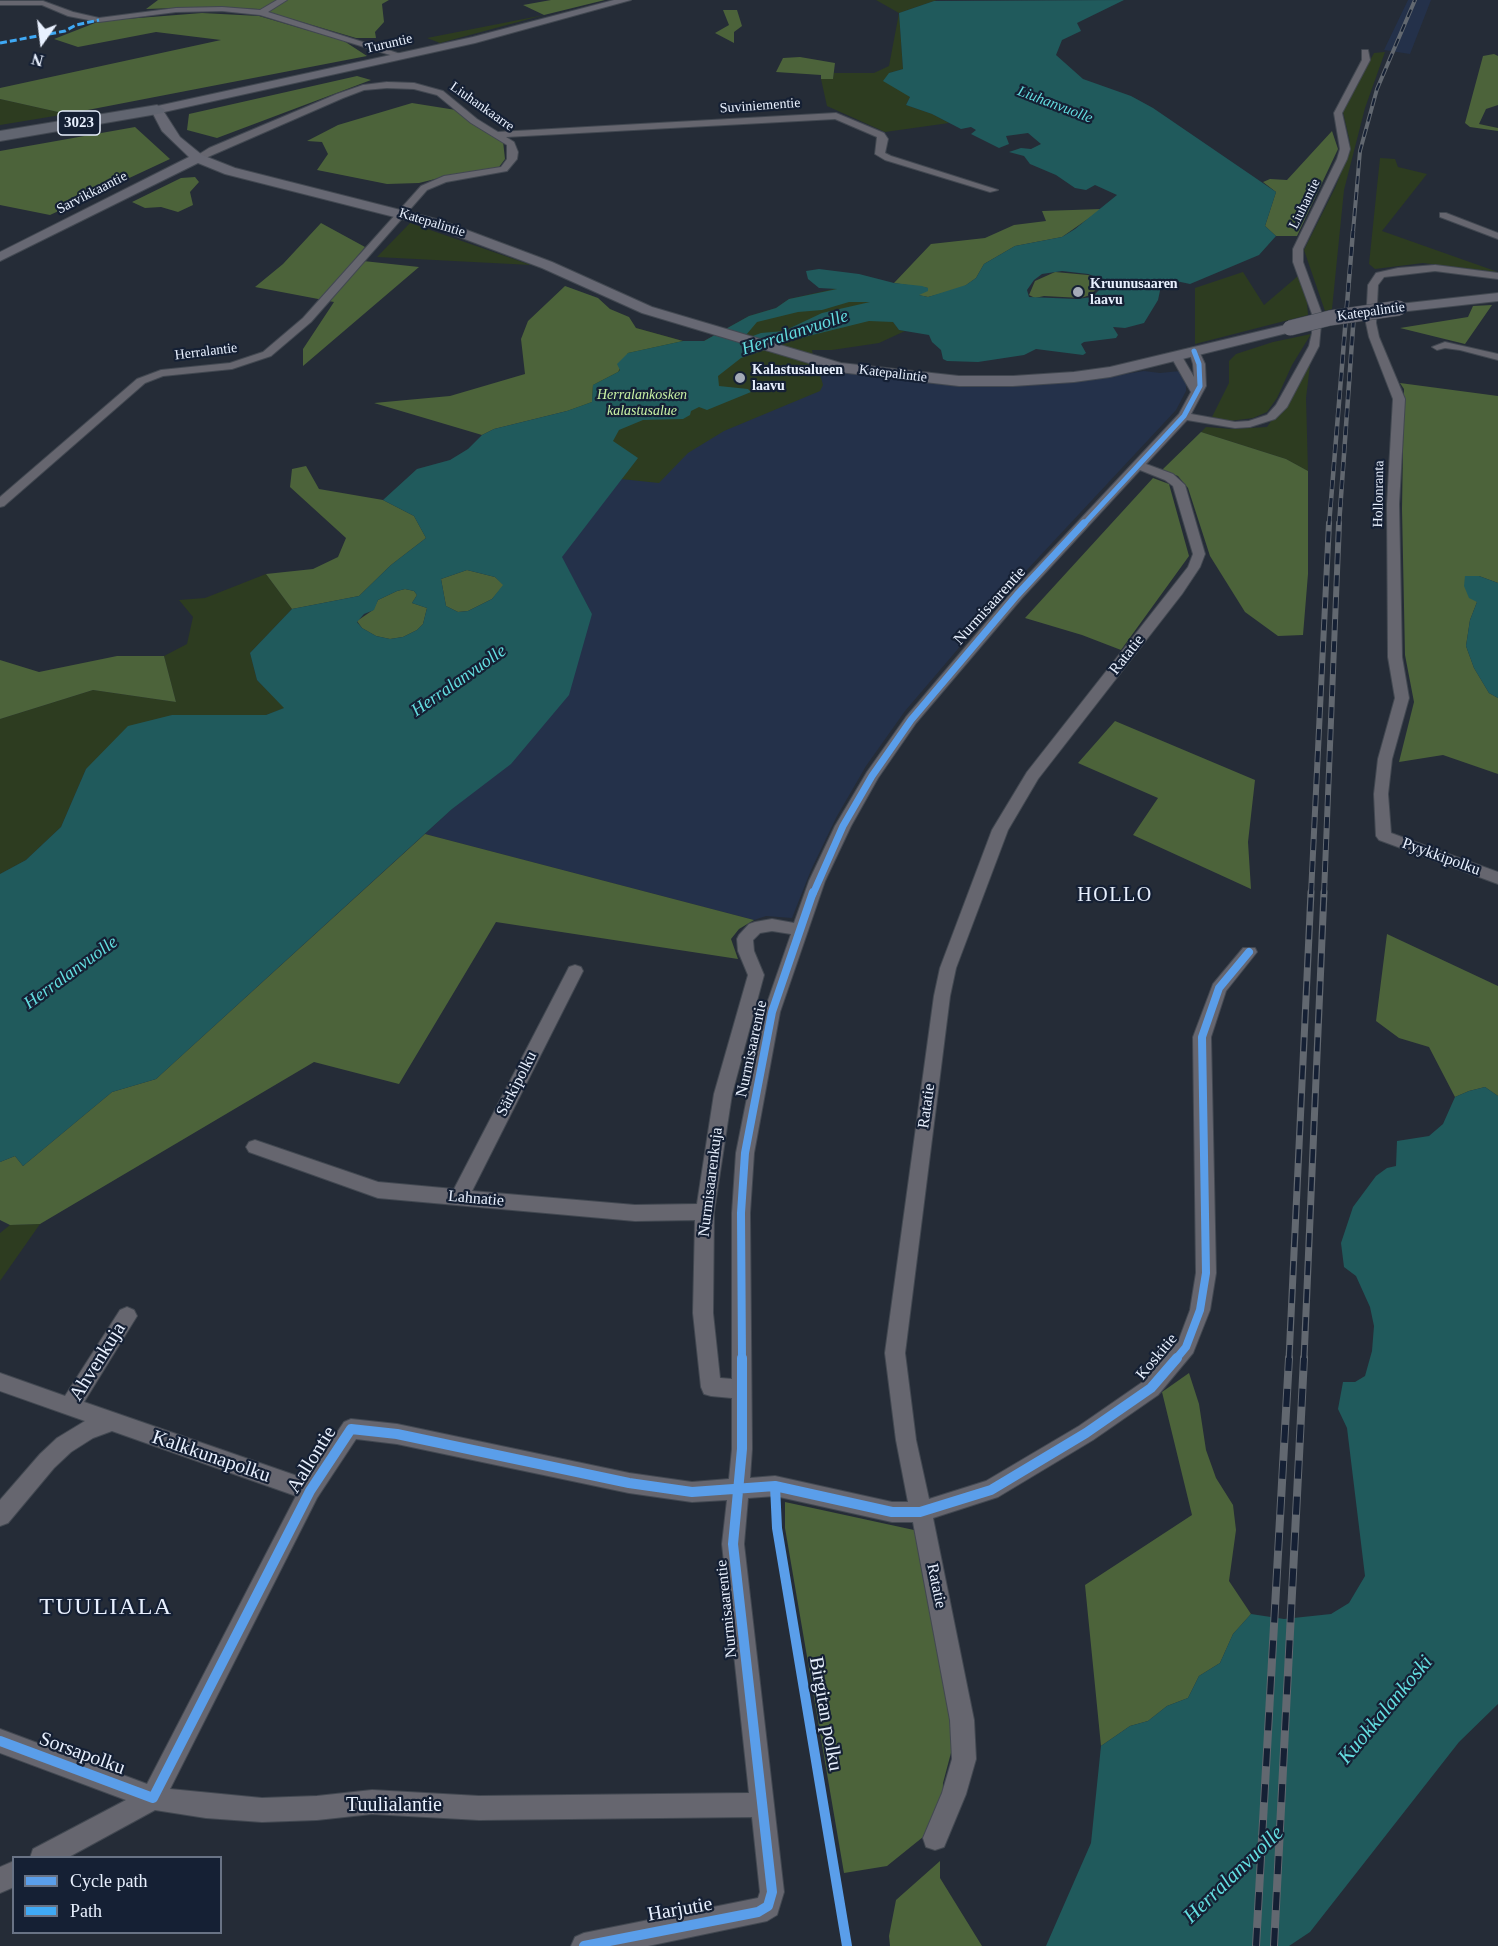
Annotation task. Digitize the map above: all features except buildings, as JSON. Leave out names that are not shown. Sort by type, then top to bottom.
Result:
[{"type":"highway","name":"3023","points":[[0,136],[157,110]]},
{"type":"street","points":[[261,13],[283,0]]},
{"type":"street","name":"Turuntie","points":[[157,110],[475,40],[626,0]]},
{"type":"street","points":[[0,3],[43,3],[70,14],[99,20],[176,10],[222,9],[261,13],[403,56]]},
{"type":"street","points":[[362,44],[383,60]]},
{"type":"street","name":"Liuhantie","points":[[1184,416],[1235,425],[1250,424],[1270,417],[1281,407],[1314,346],[1317,314],[1298,262],[1298,249],[1342,159],[1345,149],[1338,113],[1366,60],[1365,52]]},
{"type":"street","name":"Liuhankaarre","points":[[198,158],[300,113],[363,88],[375,86],[414,86],[440,93],[474,121],[511,144],[512,159],[504,169],[434,182],[415,196],[401,213]]},
{"type":"street","name":"Katepalintie","points":[[157,110],[166,128],[176,140],[198,158],[230,171],[401,213],[471,235],[547,265],[647,310],[839,367],[872,372],[986,381],[1074,377],[1110,372],[1329,318],[1498,297]]},
{"type":"street","name":"Suviniementie","points":[[498,135],[836,116],[881,135],[883,139],[880,154],[888,158],[993,190]]},
{"type":"street","name":"Sarvikkaantie","points":[[0,257],[198,158]]},
{"type":"street","name":"Herralantie","points":[[0,503],[147,377],[161,373],[232,366],[267,354],[307,320],[401,213]]},
{"type":"street","points":[[1443,215],[1498,236]]},
{"type":"street","name":"Hollonranta","points":[[1384,836],[1381,794],[1384,759],[1402,698],[1395,657],[1393,504],[1399,399],[1374,337],[1371,323],[1373,285],[1380,275],[1418,268],[1498,276]]},
{"type":"street","points":[[1437,347],[1445,345],[1460,347],[1498,357]]},
{"type":"street","name":"Nurmisaarentie","points":[[772,1892],[734,1544],[740,1487],[741,1224],[745,1153],[772,1012],[818,881],[843,826],[872,776],[911,720],[1017,596],[1184,416],[1200,386],[1199,364],[1194,351]]},
{"type":"street","points":[[1176,356],[1198,393]]},
{"type":"street","name":"Ratatie","points":[[935,1838],[954,1794],[964,1759],[962,1729],[947,1635],[906,1440],[895,1353],[904,1269],[948,968],[1000,830],[1032,776],[1177,591],[1194,567],[1199,554],[1179,485],[1169,477],[1139,465]]},
{"type":"street","name":"Pyykkipolku","points":[[1384,836],[1498,878]]},
{"type":"street","name":"Nurmisaarenkuja","points":[[742,1389],[711,1388],[703,1313],[705,1212],[723,1094],[756,975],[746,951],[745,939],[755,928],[772,925],[799,930]]},
{"type":"street","name":"Koskitie","points":[[740,1487],[775,1486],[891,1512],[920,1512],[991,1490],[1086,1433],[1151,1388],[1186,1347],[1200,1311],[1206,1273],[1202,1037],[1219,988],[1249,951]]},
{"type":"street","name":"Särkipolku","points":[[459,1197],[575,971]]},
{"type":"street","name":"Lahnatie","points":[[255,1147],[378,1190],[635,1213],[705,1212]]},
{"type":"street","name":"Ahvenkuja","points":[[69,1408],[127,1316]]},
{"type":"street","name":"Kalkkunapolku","points":[[0,1382],[310,1491]]},
{"type":"street","points":[[0,1516],[47,1461],[64,1445],[87,1430],[111,1422]]},
{"type":"street","name":"Aallontie","points":[[153,1798],[310,1491],[351,1429],[397,1434],[629,1483],[692,1492],[740,1487]]},
{"type":"street","name":"Sorsapolku","points":[[0,1741],[153,1798]]},
{"type":"street","points":[[44,1856],[153,1798]]},
{"type":"street","name":"Tuulialantie","points":[[153,1798],[206,1806],[262,1810],[317,1808],[372,1802],[479,1808],[762,1805]]},
{"type":"street","name":"Harjutie","points":[[584,1946],[758,1912],[768,1906],[772,1892]]},
{"type":"shaded area","points":[[158,0],[389,0],[382,4],[384,22],[375,32],[376,38],[356,38],[258,9],[206,7],[146,9]]},
{"type":"shaded area","points":[[551,0],[605,0],[544,15],[523,5]]},
{"type":"shaded area","points":[[1408,0],[1431,0],[1410,54],[1384,50]]},
{"type":"shaded area","points":[[723,10],[737,10],[742,26],[734,32],[734,43],[715,33],[729,25]]},
{"type":"shaded area","points":[[202,13],[259,16],[344,41],[367,56],[67,114],[0,99],[0,88],[221,40],[156,32],[78,47],[54,39],[100,21]]},
{"type":"shaded area","points":[[1494,54],[1498,56],[1498,105],[1486,109],[1479,124],[1498,128],[1498,131],[1470,127],[1465,123],[1483,56]]},
{"type":"shaded area","points":[[800,57],[835,63],[833,79],[821,79],[821,75],[776,72],[783,58]]},
{"type":"shaded area","points":[[357,76],[371,80],[217,138],[187,130],[189,114]]},
{"type":"shaded area","points":[[412,103],[456,110],[503,141],[505,159],[499,167],[481,173],[447,176],[419,183],[387,184],[317,170],[328,154],[322,142],[307,141],[338,125]]},
{"type":"shaded area","points":[[135,127],[170,159],[50,215],[0,205],[0,151]]},
{"type":"shaded area","points":[[1332,131],[1338,149],[1297,236],[1276,236],[1265,226],[1276,192],[1263,182],[1270,179],[1287,180]]},
{"type":"shaded area","points":[[195,177],[199,182],[190,192],[193,205],[178,212],[161,207],[145,208],[132,202],[181,178]]},
{"type":"shaded area","points":[[1102,209],[1062,237],[1015,246],[984,264],[976,278],[962,288],[928,297],[918,295],[928,288],[894,283],[931,244],[985,238],[1014,225],[1046,221],[1042,211]]},
{"type":"shaded area","points":[[321,223],[365,247],[354,260],[419,267],[303,366],[303,349],[334,302],[255,287],[283,264]]},
{"type":"shaded area","points":[[1055,272],[1088,275],[1102,284],[1090,295],[1081,298],[1044,296],[1035,298],[1029,295],[1035,281]]},
{"type":"shaded area","points":[[565,286],[598,298],[610,309],[629,317],[636,328],[683,341],[628,353],[618,372],[593,385],[592,402],[567,411],[494,429],[482,435],[374,403],[450,396],[525,374],[521,339],[528,321]]},
{"type":"shaded area","points":[[1492,305],[1465,344],[1400,328],[1468,317],[1473,306]]},
{"type":"shaded area","points":[[764,350],[821,368],[872,377],[962,385],[1113,376],[1144,371],[1160,373],[1180,371],[1186,383],[1186,391],[1176,410],[1010,588],[905,711],[866,766],[837,816],[811,870],[792,918],[766,916],[754,920],[425,834],[452,809],[592,614],[561,557],[637,458]]},
{"type":"shaded area","points":[[1400,383],[1498,396],[1498,583],[1479,576],[1465,576],[1477,602],[1470,620],[1466,646],[1474,668],[1489,693],[1498,698],[1498,774],[1443,755],[1399,762],[1414,702],[1405,655],[1402,509],[1404,389]]},
{"type":"shaded area","points":[[1201,432],[1286,459],[1308,471],[1308,574],[1303,635],[1278,636],[1245,612],[1210,556],[1188,488],[1178,476],[1162,470]]},
{"type":"shaded area","points":[[306,466],[319,489],[383,500],[414,516],[426,538],[391,565],[359,596],[292,609],[266,574],[313,569],[338,557],[346,538],[290,487],[292,469]]},
{"type":"shaded area","points":[[1153,478],[1169,484],[1189,556],[1121,650],[1082,635],[1025,618]]},
{"type":"shaded area","points":[[467,570],[495,577],[504,585],[492,599],[468,611],[458,612],[446,606],[441,579]]},
{"type":"shaded area","points":[[405,589],[414,591],[417,595],[412,603],[427,608],[423,624],[417,630],[403,637],[390,639],[376,636],[362,628],[357,621],[373,610],[378,600]]},
{"type":"shaded area","points":[[117,656],[164,656],[176,702],[93,690],[0,719],[0,660],[39,672]]},
{"type":"shaded area","points":[[1115,721],[1255,780],[1248,842],[1251,889],[1133,835],[1158,798],[1078,763]]},
{"type":"shaded area","points":[[425,834],[754,920],[739,929],[731,939],[738,959],[496,922],[399,1084],[314,1062],[40,1224],[10,1225],[0,1220],[0,1162],[15,1156],[23,1166],[112,1092],[156,1079]]},
{"type":"shaded area","points":[[1387,934],[1498,986],[1498,1096],[1485,1087],[1455,1097],[1429,1047],[1399,1038],[1376,1021]]},
{"type":"shaded area","points":[[1189,1373],[1199,1404],[1206,1450],[1216,1478],[1233,1505],[1236,1530],[1229,1581],[1251,1614],[1233,1634],[1220,1663],[1199,1676],[1188,1698],[1167,1706],[1148,1721],[1130,1726],[1101,1746],[1085,1585],[1192,1515],[1162,1392]]},
{"type":"shaded area","points":[[785,1502],[914,1530],[954,1700],[952,1749],[943,1783],[942,1813],[923,1837],[887,1866],[844,1873],[785,1528]]},
{"type":"shaded area","points":[[940,1861],[940,1878],[982,1946],[890,1946],[889,1936],[896,1900]]},
{"type":"green space","points":[[876,0],[937,0],[899,13]]},
{"type":"green space","points":[[899,13],[903,69],[889,73],[910,97],[906,105],[949,123],[885,132],[827,106],[821,79],[833,79],[834,73],[874,73],[889,66]]},
{"type":"green space","points":[[544,15],[440,43],[427,38]]},
{"type":"green space","points":[[1385,52],[1365,108],[1344,190],[1332,309],[1325,311],[1304,250],[1335,188],[1349,153],[1350,142],[1343,112],[1374,53]]},
{"type":"green space","points":[[0,99],[67,114],[0,125]]},
{"type":"green space","points":[[1380,158],[1395,159],[1398,167],[1427,174],[1382,231],[1498,272],[1423,263],[1375,269],[1369,264]]},
{"type":"green space","points":[[410,223],[531,265],[377,257]]},
{"type":"green space","points":[[1243,272],[1264,305],[1298,276],[1307,302],[1308,315],[1195,344],[1195,288]]},
{"type":"green space","name":"Herralankosken kalastusalue","points":[[838,288],[882,301],[899,330],[905,331],[879,343],[832,350],[812,350],[815,368],[820,374],[823,385],[820,391],[724,431],[688,453],[659,483],[621,479],[558,401],[636,328],[683,341],[704,341],[749,316],[776,308],[789,299]]},
{"type":"green space","points":[[1311,334],[1292,365],[1277,398],[1267,412],[1253,418],[1230,421],[1212,417],[1229,383],[1229,361],[1236,354],[1273,342]]},
{"type":"green space","points":[[1310,365],[1306,398],[1308,471],[1286,459],[1201,432],[1206,427],[1232,429],[1267,427]]},
{"type":"green space","points":[[266,574],[292,609],[250,653],[257,680],[285,708],[266,715],[172,715],[86,769],[61,827],[26,860],[0,874],[0,719],[93,690],[176,702],[164,656],[187,644],[193,617],[179,600],[205,598]]},
{"type":"green space","points":[[40,1224],[0,1281],[0,1233],[10,1225]]},
{"type":"water","points":[[1124,0],[1077,23],[1081,31],[1062,40],[1056,55],[1083,79],[1131,96],[1153,108],[1276,192],[1265,226],[1276,236],[1259,255],[1190,284],[1176,281],[1161,286],[1158,300],[1144,323],[1125,328],[1113,327],[1118,335],[1116,338],[1084,342],[1081,344],[1086,353],[1083,355],[1036,349],[1024,355],[978,362],[947,361],[943,359],[941,350],[932,342],[929,335],[899,330],[893,322],[869,321],[772,345],[741,358],[718,376],[719,386],[748,389],[751,392],[707,410],[699,407],[683,419],[643,420],[619,430],[613,441],[638,458],[562,557],[592,614],[569,695],[511,764],[452,809],[156,1079],[112,1092],[23,1166],[15,1156],[0,1162],[0,874],[26,860],[61,827],[86,769],[128,726],[172,715],[266,715],[284,708],[257,680],[250,653],[292,609],[359,596],[391,565],[426,538],[414,516],[383,500],[417,469],[450,460],[468,449],[482,435],[494,429],[567,411],[592,402],[593,385],[618,372],[620,370],[617,364],[628,353],[683,341],[704,341],[749,316],[776,308],[789,299],[837,289],[819,288],[808,279],[806,271],[819,269],[859,274],[894,283],[922,286],[928,288],[928,291],[919,295],[928,297],[966,285],[976,278],[984,264],[1015,246],[1062,237],[1117,195],[1095,185],[1086,190],[1075,188],[1056,175],[1030,164],[1024,156],[1009,152],[1021,148],[1031,149],[1041,144],[1028,133],[1006,136],[1009,144],[999,148],[971,134],[976,130],[971,127],[961,129],[932,114],[906,105],[910,97],[883,81],[889,73],[903,69],[899,13],[934,1]],"holes":[[[1062,271],[1088,274],[1099,278],[1103,286],[1092,297],[1077,299],[1029,297],[1027,290],[1042,274]],[[849,302],[870,302],[822,313],[784,331],[761,333],[750,337],[746,335],[757,322],[798,312],[822,310]],[[467,570],[495,577],[503,585],[492,599],[468,611],[458,612],[446,606],[441,579]],[[405,589],[414,591],[417,595],[412,603],[427,608],[423,624],[403,637],[390,639],[376,636],[362,628],[357,622],[364,614],[374,610],[378,600]]]},
{"type":"water","points":[[1465,576],[1479,576],[1498,583],[1498,698],[1489,693],[1474,668],[1466,646],[1470,620],[1477,602],[1469,598],[1464,586]]},
{"type":"water","points":[[1485,1087],[1498,1096],[1498,1704],[1459,1742],[1310,1932],[1289,1946],[1046,1946],[1091,1843],[1101,1746],[1130,1726],[1148,1721],[1167,1706],[1188,1698],[1199,1676],[1220,1663],[1233,1634],[1251,1614],[1284,1619],[1331,1614],[1349,1603],[1365,1576],[1347,1428],[1338,1409],[1343,1382],[1355,1382],[1365,1376],[1372,1351],[1374,1326],[1370,1307],[1356,1276],[1344,1267],[1341,1243],[1353,1207],[1376,1176],[1387,1168],[1396,1166],[1397,1141],[1429,1136],[1443,1124],[1455,1097]]},
{"type":"railway","points":[[1353,232],[1360,151],[1377,89],[1415,0]]},
{"type":"railway","points":[[1329,525],[1353,231]]},
{"type":"railway","points":[[1339,525],[1354,313]]},
{"type":"railway","points":[[1311,894],[1329,523]]},
{"type":"railway","points":[[1324,894],[1339,523]]},
{"type":"railway","points":[[1289,1359],[1311,892]]},
{"type":"railway","points":[[1304,1359],[1324,892]]},
{"type":"railway","points":[[1256,1946],[1289,1358]]},
{"type":"railway","points":[[1274,1946],[1304,1358]]},
{"type":"marked path","points":[[0,43],[65,31],[76,25],[99,20]]},
{"type":"cycle path","points":[[584,1946],[758,1912],[768,1906],[772,1892],[733,1544],[742,1449],[741,1213],[745,1153],[772,1012],[817,881],[843,826],[872,776],[911,720],[1017,595],[1184,416],[1200,386],[1199,364],[1194,351]]},
{"type":"cycle path","points":[[0,1741],[153,1798],[310,1491],[351,1429],[397,1434],[629,1483],[692,1492],[775,1486],[892,1512],[920,1512],[991,1490],[1086,1433],[1151,1388],[1186,1347],[1200,1310],[1206,1273],[1202,1037],[1219,988],[1249,952]]},
{"type":"cycle path","name":"Birgitan polku","points":[[775,1486],[777,1528],[847,1946]]},
{"type":"place","name":"Kruunusaaren laavu","points":[[1078,292]]},
{"type":"place","name":"Kalastusalueen laavu","points":[[740,378]]},
{"type":"district","name":"HOLLO","points":[[1115,896]]},
{"type":"district","name":"TUULIALA","points":[[106,1608]]},
{"type":"water label","name":"Liuhanvuolle","points":[[1055,105]]},
{"type":"water label","name":"Herralanvuolle","points":[[795,333]]},
{"type":"water label","name":"Herralanvuolle","points":[[459,681]]},
{"type":"water label","name":"Herralanvuolle","points":[[71,973]]},
{"type":"water label","name":"Kuokkalankoski","points":[[1386,1710]]},
{"type":"water label","name":"Herralanvuolle","points":[[1234,1875]]}]
